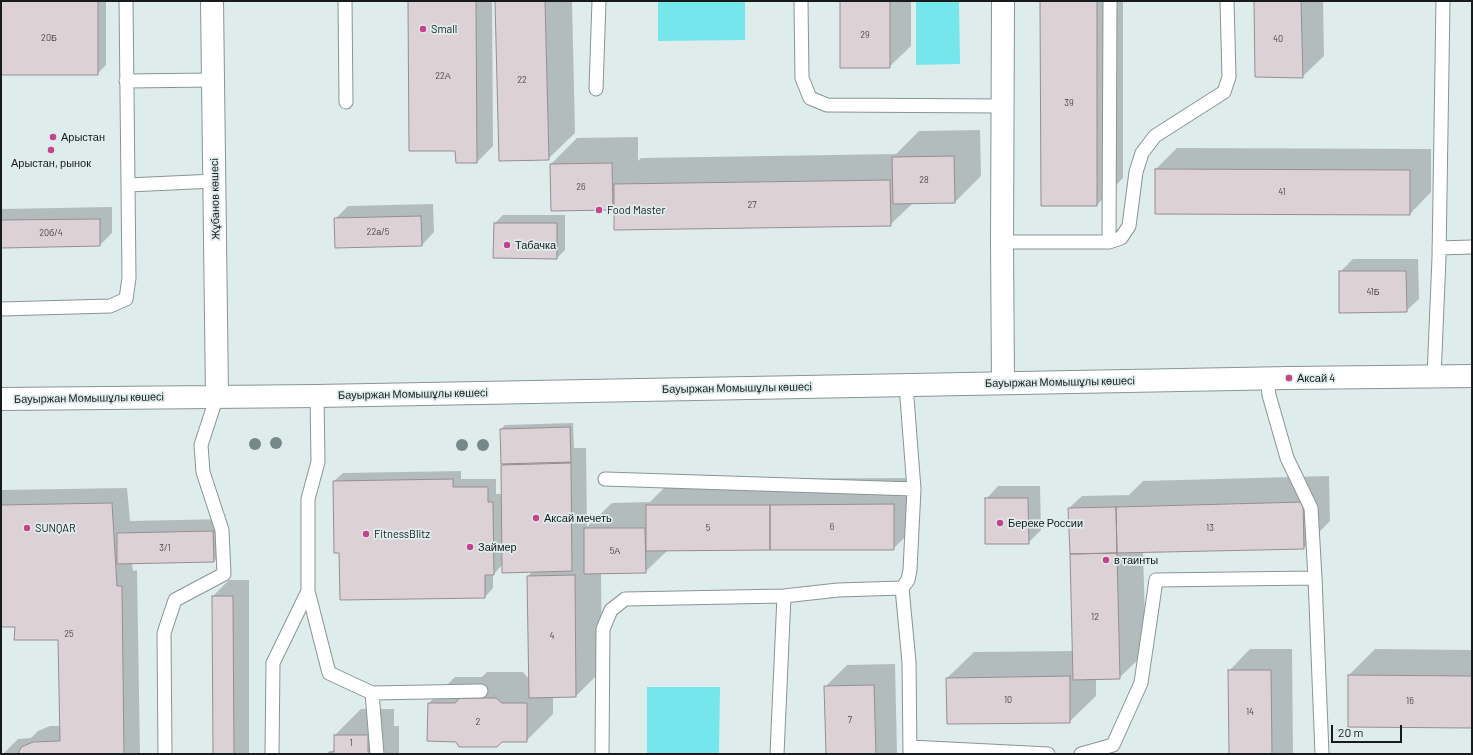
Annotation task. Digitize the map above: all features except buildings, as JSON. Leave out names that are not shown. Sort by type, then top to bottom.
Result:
[{"type":"main road","name":"Жұбанов көшесі","points":[[212,1],[217,396]]},
{"type":"main road","points":[[1003,1],[1003,383]]},
{"type":"main road","name":"Бауыржан Момышұлы көшесі","points":[[1,399],[317,396],[1267,378],[1472,376]]},
{"type":"lane","points":[[1,309],[110,306],[126,299],[129,278],[126,1]]},
{"type":"lane","points":[[344,1],[346,102]]},
{"type":"lane","points":[[596,89],[599,1]]},
{"type":"lane","points":[[801,1],[802,78],[810,98],[827,106],[1004,106]]},
{"type":"lane","points":[[1109,242],[1110,1]]},
{"type":"lane","points":[[1002,242],[1109,242],[1121,238],[1129,226],[1136,172],[1142,153],[1155,136],[1224,92],[1229,77],[1227,1]]},
{"type":"lane","points":[[1434,377],[1439,248],[1443,1]]},
{"type":"lane","points":[[126,82],[213,80]]},
{"type":"lane","points":[[128,185],[215,181]]},
{"type":"lane","points":[[1439,248],[1472,247]]},
{"type":"lane","points":[[1267,378],[1269,395],[1288,458],[1311,508],[1322,754]]},
{"type":"lane","points":[[906,385],[914,489],[910,570],[908,580],[902,588],[909,662],[910,750],[1048,754]]},
{"type":"lane","points":[[165,754],[164,633],[175,600],[224,574],[222,530],[203,472],[201,445],[217,396]]},
{"type":"lane","points":[[317,396],[318,462],[308,499],[308,591],[329,673],[372,693],[481,690]]},
{"type":"lane","points":[[605,479],[914,489]]},
{"type":"lane","points":[[1081,754],[1113,745],[1141,683],[1156,580],[1315,578]]},
{"type":"lane","points":[[602,754],[603,629],[611,610],[625,599],[784,596],[838,590],[902,588]]},
{"type":"lane","points":[[272,754],[273,663],[308,591]]},
{"type":"lane","points":[[777,754],[784,596]]},
{"type":"lane","points":[[372,693],[377,754]]},
{"type":"shaded area","points":[[658,1],[745,1],[745,40],[658,41]]},
{"type":"shaded area","points":[[916,1],[959,1],[960,64],[916,65]]},
{"type":"shaded area","points":[[647,687],[720,687],[719,754],[647,754]]},
{"type":"place","name":"Small","points":[[423,29]]},
{"type":"place","name":"Арыстан","points":[[53,137]]},
{"type":"place","name":"Арыстан, рынок","points":[[51,150]]},
{"type":"place","name":"Food Master","points":[[599,210]]},
{"type":"place","name":"Табачка","points":[[507,245]]},
{"type":"place","name":"Аксай 4","points":[[1289,378]]},
{"type":"place","name":"Аксай мечеть","points":[[536,518]]},
{"type":"place","name":"Береке России","points":[[1000,523]]},
{"type":"place","name":"SUNQAR","points":[[27,528]]},
{"type":"place","name":"FitnessBlitz","points":[[366,534]]},
{"type":"place","name":"Займер","points":[[470,547]]},
{"type":"place","name":"в таинты","points":[[1106,560]]}]
